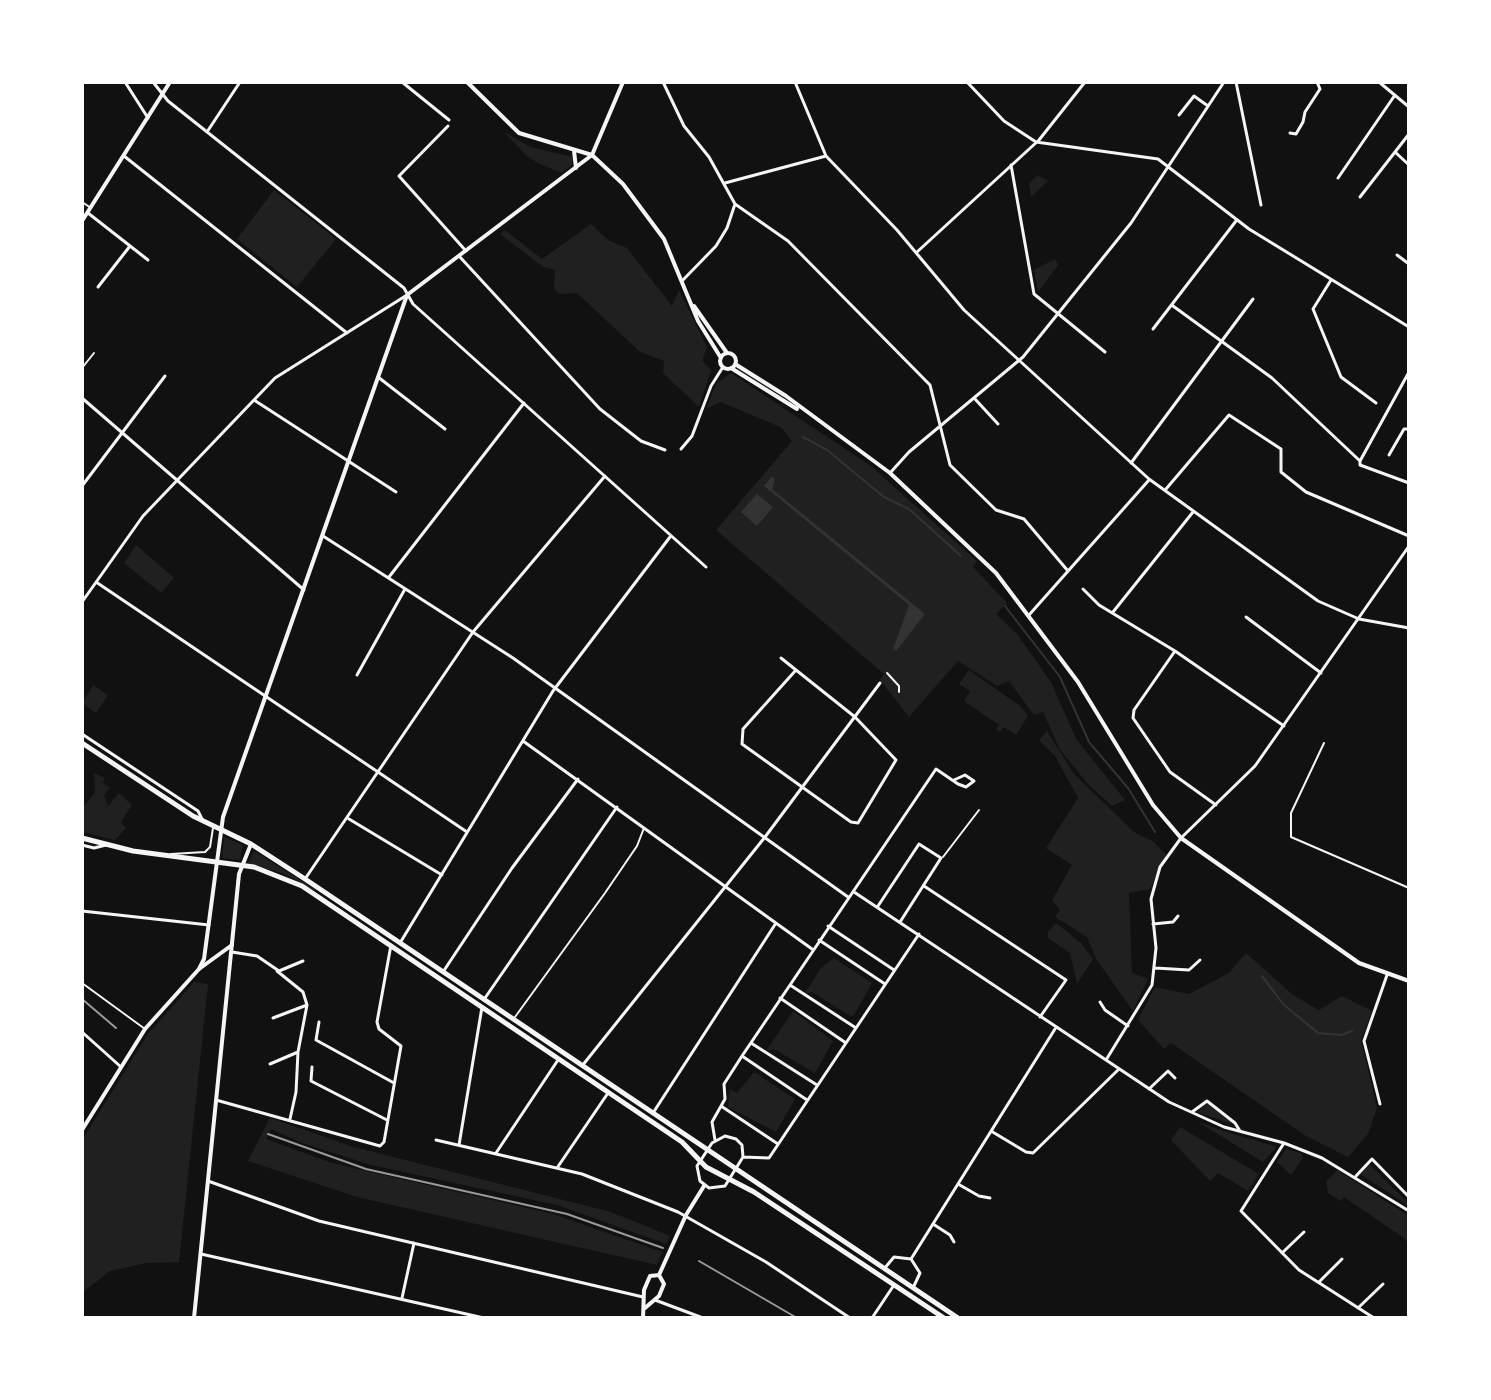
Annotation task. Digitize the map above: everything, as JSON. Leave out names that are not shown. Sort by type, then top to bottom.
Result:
[{"type":"main road","points":[[82,221],[170,82]]},
{"type":"main road","points":[[467,82],[519,133],[592,155],[623,184],[656,225],[698,321],[721,358],[723,367],[733,366],[890,473],[985,562],[1078,682],[1160,814],[1181,838],[1359,963],[1409,981]]},
{"type":"main road","points":[[199,969],[209,925],[220,828],[407,295],[592,155],[623,82]]},
{"type":"main road","points":[[572,150],[577,155],[576,168]]},
{"type":"main road","points":[[689,296],[706,328],[734,357],[733,366]]},
{"type":"main road","points":[[721,358],[727,353]]},
{"type":"main road","points":[[82,743],[203,821],[251,844],[305,879],[958,1318]]},
{"type":"main road","points":[[82,838],[166,855],[242,865],[268,871],[302,886],[682,1142],[726,1179],[754,1192],[944,1318]]},
{"type":"main road","points":[[194,1318],[232,945],[242,865],[251,844]]},
{"type":"main road","points":[[82,1130],[145,1029],[199,969],[232,945]]},
{"type":"main road","points":[[659,1275],[686,1215],[704,1186]]},
{"type":"main road","points":[[643,1318],[643,1297],[648,1278],[659,1275]]},
{"type":"main road","points":[[645,1308],[655,1300],[664,1284],[659,1275]]},
{"type":"main road","points":[[643,1297],[655,1300]]},
{"type":"street","points":[[125,82],[148,118]]},
{"type":"street","points":[[153,82],[162,95],[207,132],[404,288],[407,295],[706,567]]},
{"type":"street","points":[[207,132],[240,82]]},
{"type":"street","points":[[402,82],[448,123],[399,176],[466,251]]},
{"type":"street","points":[[663,82],[684,126],[725,183],[735,204],[788,241],[930,385],[951,467],[993,508],[1024,519],[1068,571]]},
{"type":"street","points":[[795,82],[826,156],[964,310],[1131,463],[1292,586],[1359,619],[1409,628]]},
{"type":"street","points":[[967,82],[1004,121],[1036,142],[1153,157],[1236,220],[1409,327]]},
{"type":"street","points":[[916,253],[1036,142],[1085,82]]},
{"type":"street","points":[[890,473],[940,426],[1019,361],[1131,223],[1224,82]]},
{"type":"street","points":[[1236,82],[1261,205]]},
{"type":"street","points":[[1290,133],[1296,134],[1303,122],[1305,112],[1320,89],[1317,82]]},
{"type":"street","points":[[1379,82],[1409,106]]},
{"type":"street","points":[[1338,178],[1395,95]]},
{"type":"street","points":[[1179,115],[1194,96],[1208,106]]},
{"type":"street","points":[[1360,197],[1409,134]]},
{"type":"street","points":[[1395,152],[1409,165]]},
{"type":"street","points":[[124,156],[348,333]]},
{"type":"street","points":[[725,183],[826,156]]},
{"type":"street","points":[[1011,165],[1034,294],[1105,352]]},
{"type":"street","points":[[682,280],[716,246],[735,204]]},
{"type":"street","points":[[89,210],[148,260]]},
{"type":"street","points":[[1153,329],[1236,220]]},
{"type":"street","points":[[98,287],[130,246]]},
{"type":"street","points":[[1397,255],[1409,264]]},
{"type":"street","points":[[459,256],[600,409],[641,441],[665,450]]},
{"type":"street","points":[[1331,280],[1313,309],[1341,377],[1376,403]]},
{"type":"street","points":[[82,602],[143,516],[279,375],[407,295]]},
{"type":"street","points":[[1131,463],[1253,299]]},
{"type":"street","points":[[1173,306],[1272,378],[1360,461],[1360,465],[1409,483]]},
{"type":"street","points":[[681,449],[692,436],[711,386],[723,367]]},
{"type":"street","points":[[1360,461],[1409,372]]},
{"type":"street","points":[[82,486],[165,376]]},
{"type":"street","points":[[378,377],[445,429]]},
{"type":"street","points":[[82,398],[304,590]]},
{"type":"street","points":[[975,399],[998,424]]},
{"type":"street","points":[[254,400],[396,492]]},
{"type":"street","points":[[388,578],[524,403]]},
{"type":"street","points":[[1165,491],[1229,415],[1281,449],[1281,472],[1306,492],[1409,536]]},
{"type":"street","points":[[1389,455],[1404,429],[1409,429]]},
{"type":"street","points":[[305,879],[473,632],[605,476]]},
{"type":"street","points":[[1029,615],[1149,479]]},
{"type":"street","points":[[1113,612],[1193,512]]},
{"type":"street","points":[[323,536],[556,687],[848,897]]},
{"type":"street","points":[[400,943],[556,687],[671,536]]},
{"type":"street","points":[[1106,1060],[1146,999],[1155,968],[1154,881],[1181,838],[1255,766],[1409,546]]},
{"type":"street","points":[[96,582],[467,832]]},
{"type":"street","points":[[357,675],[405,589]]},
{"type":"street","points":[[1083,589],[1284,726]]},
{"type":"street","points":[[1246,617],[1321,673]]},
{"type":"street","points":[[1175,651],[1134,710],[1133,718],[1170,772],[1216,805]]},
{"type":"street","points":[[781,658],[855,717],[896,760],[862,820],[851,822],[746,748],[740,739],[743,729],[796,670]]},
{"type":"street","points":[[582,1066],[765,837],[880,683]]},
{"type":"street","points":[[82,734],[198,811],[203,821]]},
{"type":"street","points":[[523,741],[813,950]]},
{"type":"street","points":[[715,1140],[712,1122],[725,1099],[724,1084],[780,998],[936,769],[954,780],[966,787],[974,781],[965,775],[954,780]]},
{"type":"street","points":[[443,972],[512,868],[578,779]]},
{"type":"street","points":[[484,1000],[617,807]]},
{"type":"street","points":[[348,818],[442,875]]},
{"type":"street","points":[[877,907],[919,844],[941,858],[900,922]]},
{"type":"street","points":[[82,845],[94,848],[108,845]]},
{"type":"street","points":[[924,886],[1066,980],[1040,1017]]},
{"type":"street","points":[[854,892],[1149,1089],[1191,1113],[1284,1143],[1356,1176],[1409,1211]]},
{"type":"street","points":[[82,911],[209,925]]},
{"type":"street","points":[[1153,924],[1173,922],[1178,916]]},
{"type":"street","points":[[653,1113],[776,923]]},
{"type":"street","points":[[828,926],[894,970]]},
{"type":"street","points":[[743,1157],[767,1159],[919,934]]},
{"type":"street","points":[[819,940],[885,984]]},
{"type":"street","points":[[216,1100],[290,1119],[375,1147],[384,1142],[401,1046],[379,1029],[377,1022],[391,945]]},
{"type":"street","points":[[232,952],[257,956],[303,992],[307,1005],[290,1119]]},
{"type":"street","points":[[1155,968],[1189,970],[1200,960]]},
{"type":"street","points":[[277,971],[303,961]]},
{"type":"street","points":[[1380,1104],[1364,1041],[1387,975]]},
{"type":"street","points":[[790,985],[856,1028]]},
{"type":"street","points":[[780,998],[846,1043]]},
{"type":"street","points":[[1100,1002],[1105,1010],[1128,1026]]},
{"type":"street","points":[[273,1018],[307,1005]]},
{"type":"street","points":[[459,1145],[482,1007]]},
{"type":"street","points":[[319,1022],[316,1040],[394,1084]]},
{"type":"street","points":[[911,1259],[1056,1027]]},
{"type":"street","points":[[82,1032],[121,1067]]},
{"type":"street","points":[[751,1043],[817,1085]]},
{"type":"street","points":[[270,1064],[298,1052]]},
{"type":"street","points":[[742,1056],[807,1100]]},
{"type":"street","points":[[496,1153],[558,1060]]},
{"type":"street","points":[[312,1067],[311,1081],[388,1121]]},
{"type":"street","points":[[991,1131],[1033,1153],[1119,1069]]},
{"type":"street","points":[[1149,1089],[1168,1071],[1175,1078]]},
{"type":"street","points":[[557,1168],[608,1093]]},
{"type":"street","points":[[1191,1113],[1207,1101],[1235,1123],[1240,1131]]},
{"type":"street","points":[[721,1106],[778,1144]]},
{"type":"street","points":[[725,1136],[736,1139],[742,1145],[743,1157],[721,1188],[704,1186],[697,1176],[709,1148],[715,1140],[725,1136]]},
{"type":"street","points":[[436,1140],[596,1179],[686,1215],[850,1318]]},
{"type":"street","points":[[1284,1143],[1241,1211],[1299,1270],[1374,1318]]},
{"type":"street","points":[[1356,1176],[1372,1159],[1409,1197]]},
{"type":"street","points":[[208,1181],[309,1218],[643,1297]]},
{"type":"street","points":[[958,1184],[990,1198]]},
{"type":"street","points":[[933,1224],[950,1235],[954,1242]]},
{"type":"street","points":[[1282,1253],[1304,1232]]},
{"type":"street","points":[[402,1299],[414,1243]]},
{"type":"street","points":[[201,1254],[484,1318]]},
{"type":"street","points":[[884,1269],[894,1257],[911,1259]]},
{"type":"street","points":[[911,1259],[920,1273],[913,1288]]},
{"type":"street","points":[[1319,1282],[1342,1259]]},
{"type":"street","points":[[1358,1308],[1383,1284]]},
{"type":"street","points":[[872,1318],[894,1285]]},
{"type":"street","points":[[655,1300],[703,1318]]},
{"type":"lane","points":[[82,202],[89,210]]},
{"type":"lane","points":[[82,368],[94,353]]},
{"type":"lane","points":[[887,673],[899,686],[899,692]]},
{"type":"lane","points":[[1324,743],[1291,813],[1291,837],[1409,888]]},
{"type":"lane","points":[[941,858],[979,810]]},
{"type":"lane","points":[[166,855],[205,852],[210,847],[213,825]]},
{"type":"lane","points":[[513,1020],[637,846],[644,827]]},
{"type":"lane","points":[[82,983],[145,1029]]},
{"type":"shaded area","points":[[504,132],[531,147],[572,157],[572,164],[562,173],[538,163]]},
{"type":"shaded area","points":[[1037,175],[1048,181],[1031,197],[1029,184]]},
{"type":"shaded area","points":[[274,190],[336,239],[297,287],[237,239]]},
{"type":"shaded area","points":[[591,224],[608,240],[627,248],[672,306],[679,290],[707,347],[702,361],[711,370],[699,407],[663,373],[664,361],[640,352],[577,293],[560,294],[554,289],[555,270],[543,267],[500,234],[505,230],[542,259]]},
{"type":"shaded area","points":[[1055,259],[1058,265],[1038,292],[1034,270]]},
{"type":"shaded area","points":[[731,373],[871,466],[977,561],[973,567],[1007,603],[996,614],[1017,634],[1051,682],[1076,739],[1125,800],[1112,806],[1088,784],[1060,750],[1043,712],[1034,715],[1009,681],[997,686],[958,661],[909,717],[880,680],[884,674],[716,530],[792,441],[782,428],[721,402],[706,409],[716,384]]},
{"type":"shaded area","points":[[772,476],[775,479],[772,489],[925,614],[896,651],[893,649],[909,605],[764,486]]},
{"type":"shaded area","points":[[757,494],[773,507],[757,526],[741,512]]},
{"type":"shaded area","points":[[136,545],[174,578],[161,593],[124,563]]},
{"type":"shaded area","points":[[969,670],[1020,706],[1028,716],[1016,735],[1004,727],[1000,732],[996,729],[999,725],[964,701],[970,691],[959,684]]},
{"type":"shaded area","points":[[93,685],[108,695],[96,713],[82,703]]},
{"type":"shaded area","points":[[1047,731],[1074,774],[1134,832],[1154,842],[1166,855],[1150,889],[1129,893],[1132,973],[1148,979],[1133,1011],[1096,959],[1087,937],[1055,917],[1060,910],[1052,900],[1072,865],[1046,848],[1078,798],[1055,756],[1039,740]]},
{"type":"shaded area","points":[[94,773],[105,778],[103,783],[110,788],[104,795],[108,806],[119,793],[132,805],[121,822],[126,828],[115,840],[82,832],[82,808],[98,789],[95,792]]},
{"type":"shaded area","points":[[224,837],[243,845],[240,860],[222,858]]},
{"type":"shaded area","points":[[254,851],[316,890],[282,873],[248,863]]},
{"type":"shaded area","points":[[1056,923],[1081,943],[1093,959],[1077,984],[1070,953],[1048,938],[1048,932]]},
{"type":"shaded area","points":[[1246,953],[1293,995],[1319,1010],[1342,996],[1372,1011],[1361,1040],[1377,1108],[1368,1134],[1348,1157],[1306,1136],[1171,1043],[1164,1049],[1138,1020],[1155,987],[1189,994],[1229,973]]},
{"type":"shaded area","points":[[834,958],[872,983],[854,1015],[850,1016],[812,992],[805,993],[821,968]]},
{"type":"shaded area","points":[[194,982],[208,984],[179,1262],[146,1263],[110,1271],[82,1293],[82,1140],[148,1034]]},
{"type":"shaded area","points":[[793,1011],[833,1041],[815,1073],[774,1049],[766,1051]]},
{"type":"shaded area","points":[[754,1072],[795,1099],[776,1132],[728,1107],[730,1089],[737,1093]]},
{"type":"shaded area","points":[[1207,1103],[1230,1121],[1232,1124],[1197,1112]]},
{"type":"shaded area","points":[[270,1118],[354,1147],[611,1212],[670,1236],[666,1244],[557,1205],[371,1165],[302,1143],[271,1129],[266,1139],[332,1163],[553,1214],[662,1252],[657,1265],[357,1197],[248,1161]]},
{"type":"shaded area","points":[[1198,1122],[1227,1132],[1277,1147],[1263,1162]]},
{"type":"shaded area","points":[[1180,1127],[1259,1174],[1248,1191],[1218,1173],[1210,1181],[1171,1140]]},
{"type":"shaded area","points":[[1286,1149],[1301,1153],[1303,1158],[1291,1175],[1277,1162]]},
{"type":"shaded area","points":[[1369,1164],[1409,1204],[1409,1206],[1360,1174]]},
{"type":"shaded area","points":[[1337,1170],[1409,1216],[1409,1245],[1404,1238],[1344,1197],[1341,1201],[1328,1193],[1326,1182]]},
{"type":"waterway","points":[[803,437],[827,450],[884,497],[909,509],[961,556]]},
{"type":"waterway","points":[[1005,606],[1060,677],[1089,742],[1128,788],[1155,832]]},
{"type":"waterway","points":[[1262,976],[1283,1004],[1318,1033],[1341,1035],[1352,1031]]},
{"type":"railway","points":[[82,999],[116,1028]]},
{"type":"railway","points":[[268,1134],[366,1169],[567,1214],[663,1248]]},
{"type":"railway","points":[[699,1261],[797,1318]]}]
